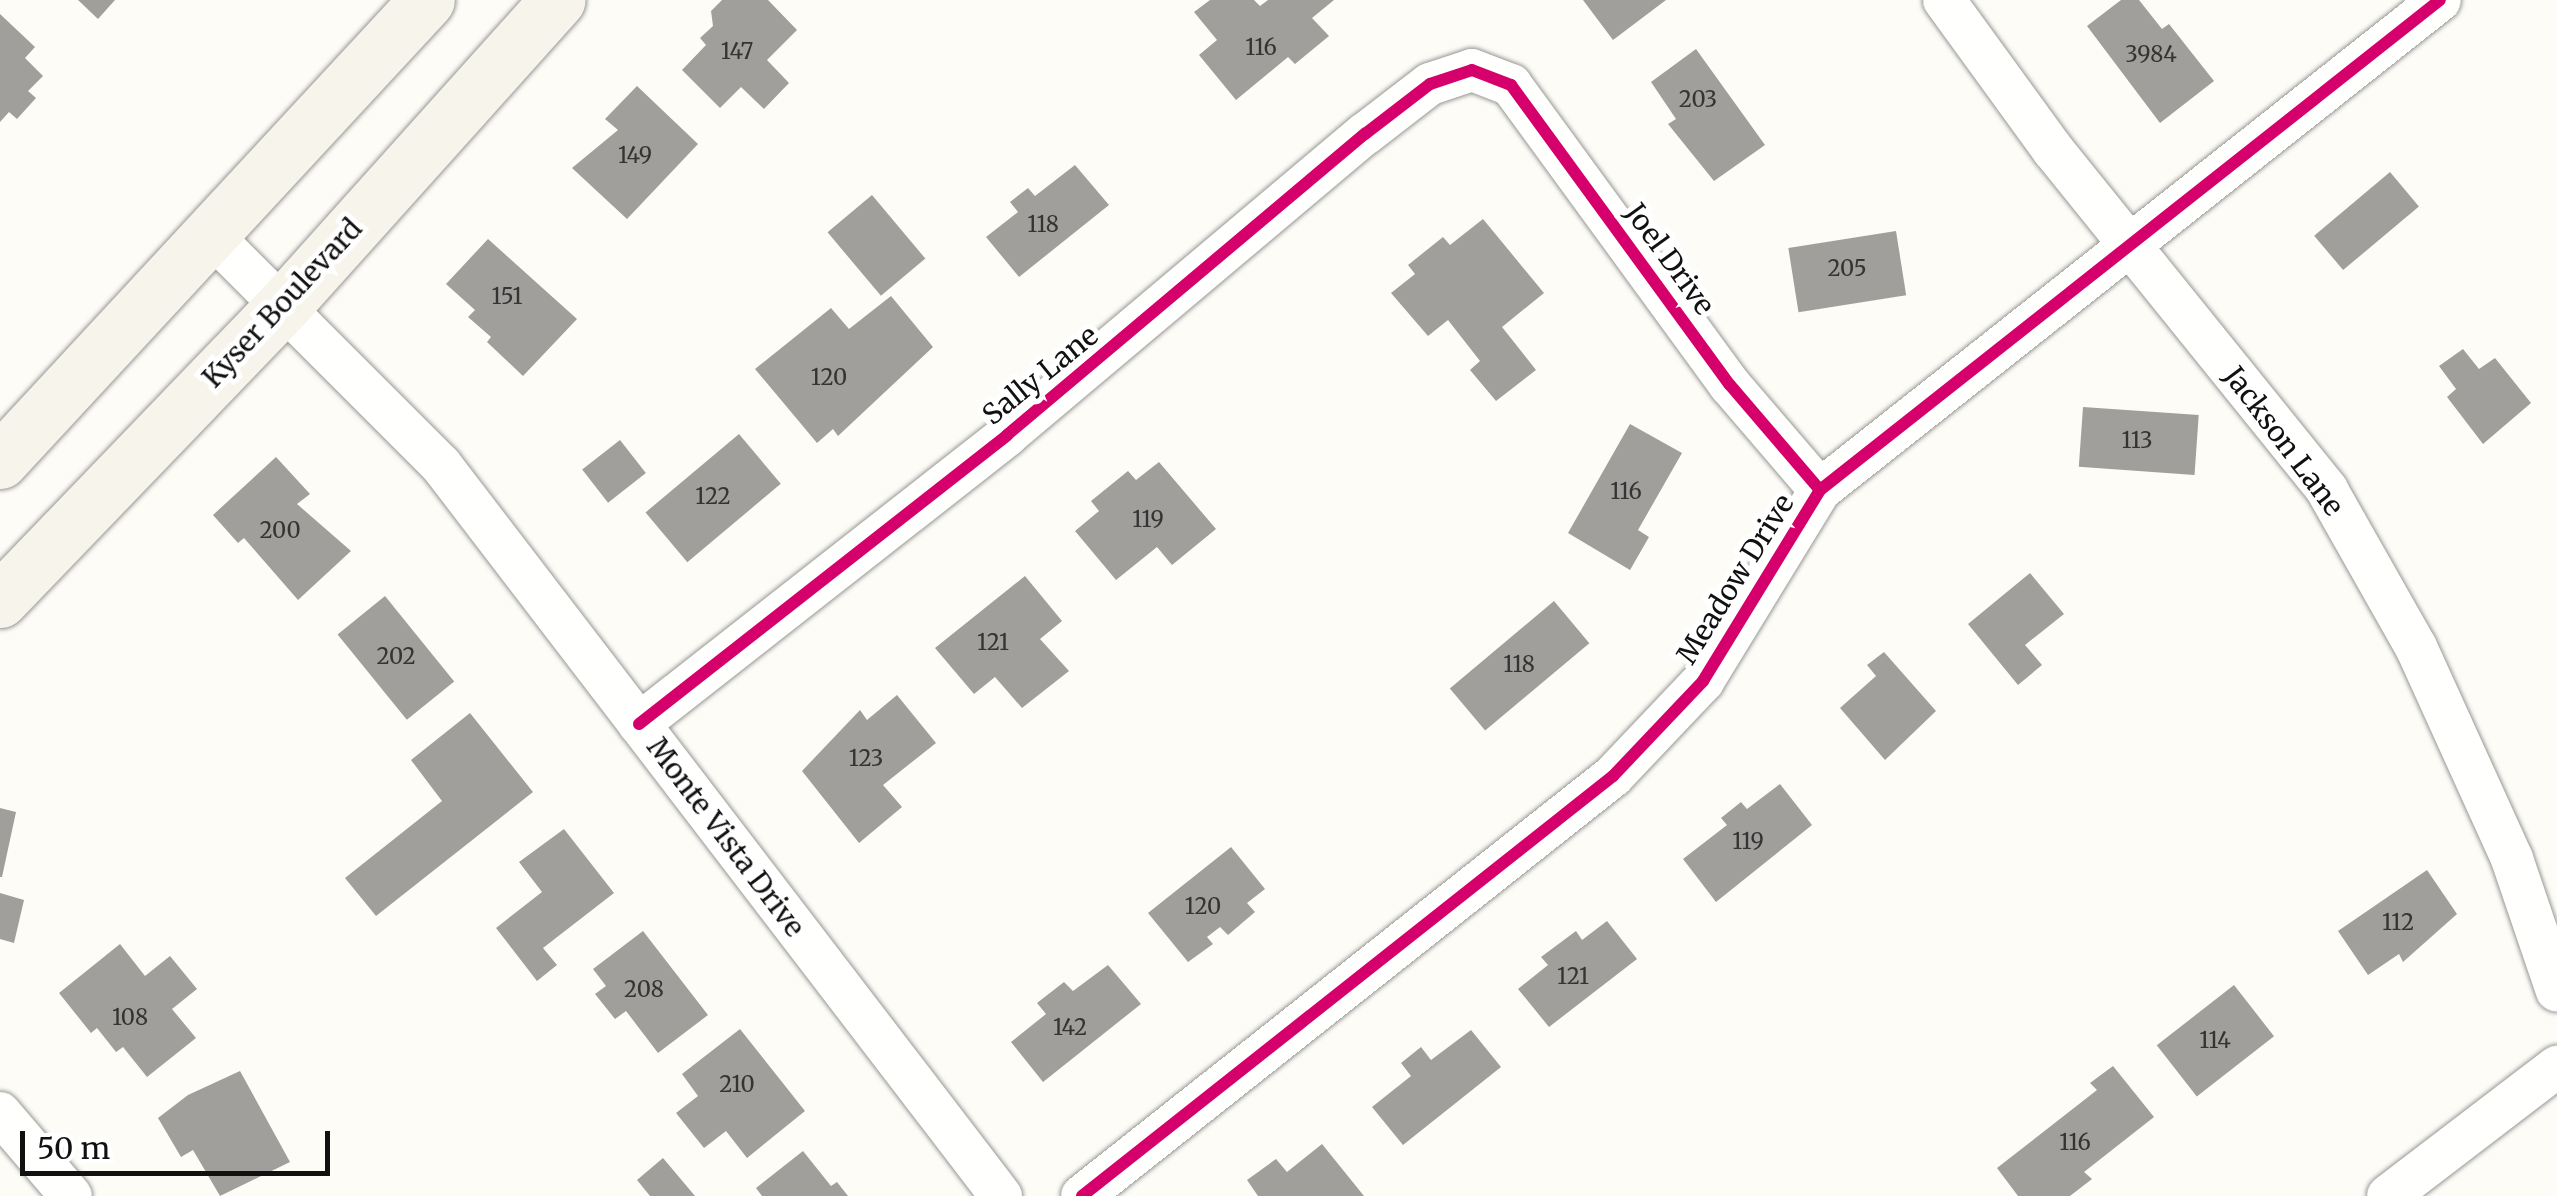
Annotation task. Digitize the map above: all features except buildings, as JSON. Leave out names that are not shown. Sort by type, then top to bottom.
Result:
[{"type":"street","points":[[0,461],[427,0]]},
{"type":"street","name":"Kyser Boulevard","points":[[0,600],[283,306],[558,0]]},
{"type":"street","name":"Jackson Lane","points":[[1944,0],[2130,244],[2327,490],[2416,648],[2480,788],[2557,991]]},
{"type":"street","name":"Meadow Drive","points":[[1082,1196],[1612,776],[1703,681],[1820,490],[2440,0]]},
{"type":"street","name":"Joel Drive","points":[[1472,70],[1512,85],[1730,385],[1820,490]]},
{"type":"street","name":"Sally Lane","points":[[639,724],[1007,435],[1391,114],[1430,84],[1472,70]]},
{"type":"street","name":"Monte Vista Drive","points":[[210,234],[441,465],[1002,1196]]},
{"type":"street","points":[[2388,1196],[2557,1066]]},
{"type":"street","points":[[0,1113],[71,1196]]},
{"type":"cycle path","points":[[1082,1196],[1613,776],[1703,681],[1820,490],[2440,0]]},
{"type":"cycle path","points":[[639,724],[1007,435],[1365,134],[1430,84],[1472,70],[1511,85],[1730,385],[1820,490]]}]
